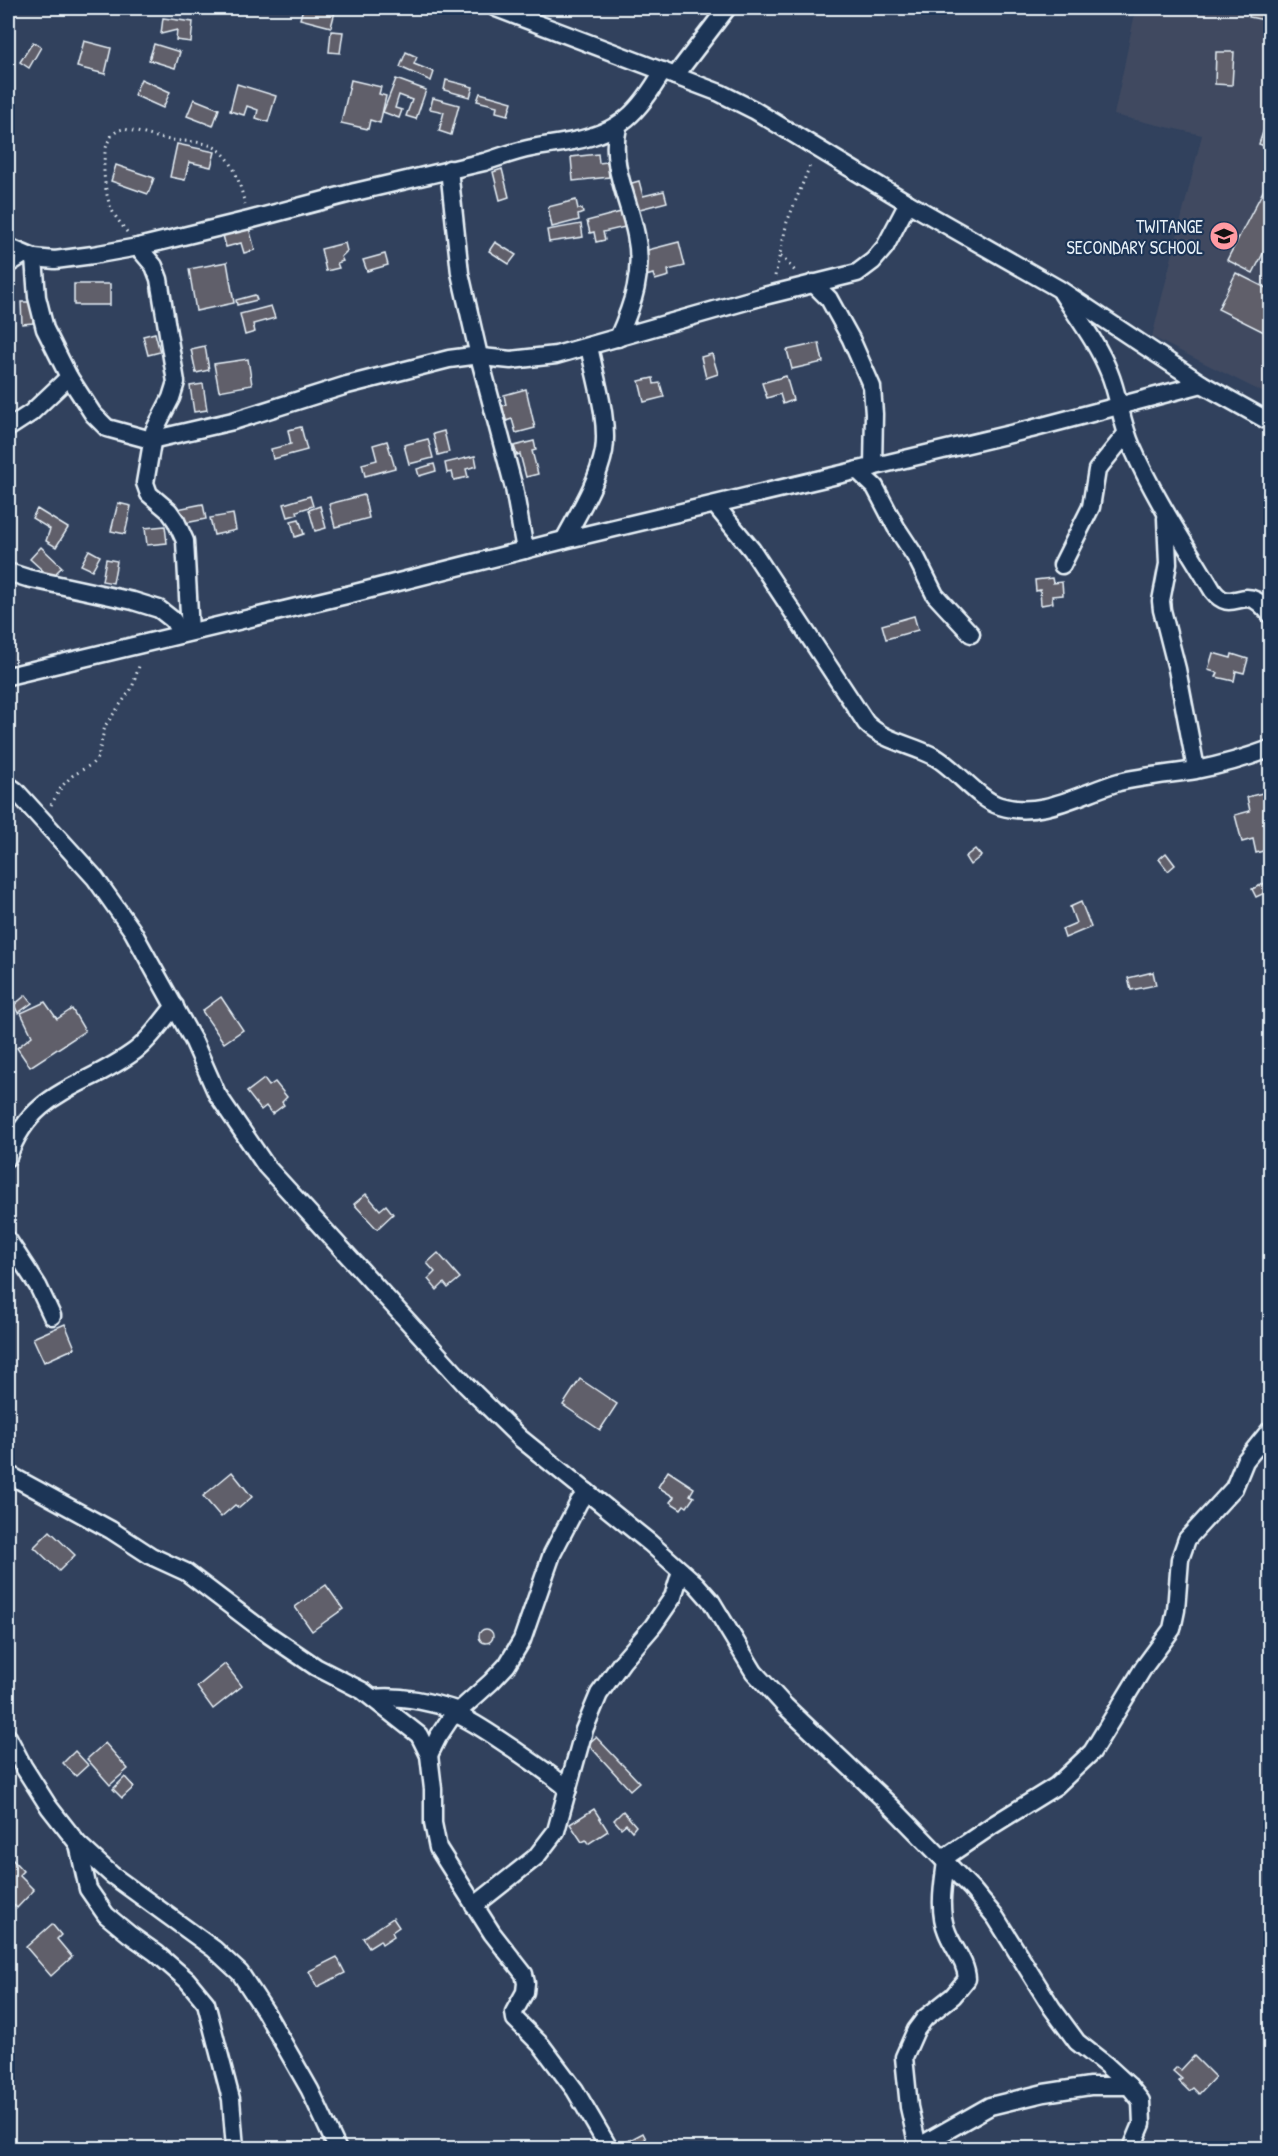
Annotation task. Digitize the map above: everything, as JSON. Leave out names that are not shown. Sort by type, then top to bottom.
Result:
[{"type":"street","points":[[496,8],[720,93],[754,110],[908,203],[1059,289],[1202,384],[1270,422]]},
{"type":"street","points":[[8,247],[30,258],[55,260],[138,247],[532,148],[598,136],[618,127],[633,114],[727,8]]},
{"type":"street","points":[[618,127],[615,146],[617,167],[637,237],[639,260],[639,279],[635,298],[618,338]]},
{"type":"street","points":[[449,170],[460,273],[478,356],[514,488],[525,550]]},
{"type":"street","points":[[30,258],[45,329],[69,376],[100,423],[119,433],[151,441],[233,421],[377,377],[449,359],[478,356],[511,360],[556,356],[764,296],[857,273],[873,261],[885,247],[908,203]]},
{"type":"street","points":[[138,247],[154,266],[159,279],[176,371],[176,382],[171,398],[158,421],[151,441],[145,483],[146,490],[169,511],[176,521],[184,542],[185,633]]},
{"type":"street","points":[[813,283],[829,299],[851,339],[872,387],[874,414],[865,468],[935,595],[971,634]]},
{"type":"street","points":[[1059,289],[1098,350],[1110,374],[1126,434],[1136,457],[1217,596],[1227,602],[1251,598],[1257,600],[1270,614]]},
{"type":"street","points":[[564,540],[589,491],[604,451],[605,430],[589,346]]},
{"type":"street","points":[[8,428],[31,413],[69,376]]},
{"type":"street","points":[[8,676],[1118,407],[1202,384]]},
{"type":"street","points":[[1062,565],[1091,507],[1097,470],[1126,434]]},
{"type":"street","points":[[715,505],[752,550],[866,723],[885,737],[937,758],[997,806],[1013,810],[1038,808],[1074,799],[1119,782],[1196,770],[1270,749]]},
{"type":"street","points":[[1166,511],[1168,564],[1161,601],[1162,610],[1177,669],[1196,770]]},
{"type":"street","points":[[8,572],[159,609],[185,633]]},
{"type":"street","points":[[8,785],[95,878],[132,930],[175,1006],[217,1094],[266,1166],[466,1385],[520,1438],[650,1543],[711,1601],[754,1672],[785,1706],[893,1808],[996,1918],[1052,2008],[1077,2042],[1129,2086],[1141,2102],[1142,2124],[1132,2148]]},
{"type":"street","points":[[8,1157],[22,1126],[36,1110],[136,1051],[152,1036],[175,1006]]},
{"type":"street","points":[[8,1240],[38,1286],[51,1316]]},
{"type":"street","points":[[1129,2086],[1090,2086],[1044,2093],[990,2106],[917,2148],[909,2107],[904,2057],[916,2030],[926,2018],[953,1996],[967,1979],[966,1968],[946,1930],[943,1915],[941,1898],[945,1861],[993,1825],[1056,1786],[1092,1752],[1144,1667],[1172,1629],[1176,1610],[1180,1558],[1187,1539],[1234,1488],[1245,1461],[1270,1430]]},
{"type":"street","points":[[8,1474],[111,1530],[151,1556],[186,1572],[269,1635],[316,1666],[363,1691],[419,1735],[429,1755],[433,1789],[433,1823],[438,1848],[492,1933],[524,1974],[525,1992],[514,2012],[515,2019],[542,2046],[575,2090],[609,2148]]},
{"type":"street","points":[[429,1755],[438,1737],[457,1712],[507,1665],[522,1640],[552,1554],[579,1502],[587,1492]]},
{"type":"street","points":[[474,1906],[536,1857],[556,1831],[584,1730],[599,1694],[673,1597],[681,1571]]},
{"type":"street","points":[[373,1698],[414,1699],[457,1712],[491,1732],[550,1773],[568,1789]]},
{"type":"street","points":[[8,1737],[49,1807],[78,1844],[112,1875],[214,1949],[240,1973],[265,2011],[310,2090],[337,2148]]},
{"type":"street","points":[[78,1844],[88,1889],[106,1915],[179,1973],[206,2003],[231,2099],[235,2148]]},
{"type":"lane","points":[[8,269],[30,258]]},
{"type":"path","points":[[138,247],[111,208],[105,189],[103,170],[106,148],[112,134],[117,129],[169,140],[203,143],[216,148],[227,157],[234,168],[249,220]]},
{"type":"path","points":[[764,296],[775,277],[780,263],[787,222],[818,148]]},
{"type":"path","points":[[46,827],[48,813],[62,786],[98,757],[105,726],[132,688],[144,643]]},
{"type":"shaded area","name":"TWITANGE SECONDARY SCHOOL","points":[[1136,8],[1270,8],[1270,396],[1152,337],[1202,135],[1114,115]]},
{"type":"building","points":[[303,8],[336,8],[331,27],[300,19]]},
{"type":"building","points":[[1250,8],[1270,8],[1270,21],[1249,17]]},
{"type":"building","points":[[163,18],[193,22],[191,42],[176,40],[177,30],[161,34]]},
{"type":"building","points":[[331,31],[343,32],[340,53],[329,52]]},
{"type":"building","points":[[84,41],[111,48],[105,74],[77,67]]},
{"type":"building","points":[[33,42],[41,47],[29,68],[20,62]]},
{"type":"building","points":[[154,44],[180,52],[175,68],[149,60]]},
{"type":"building","points":[[406,52],[417,57],[414,64],[434,72],[431,81],[400,67]]},
{"type":"building","points":[[1216,52],[1234,52],[1232,85],[1215,84]]},
{"type":"building","points":[[141,79],[170,92],[163,108],[134,95]]},
{"type":"building","points":[[396,79],[426,90],[416,119],[406,116],[412,100],[399,95],[395,108],[402,110],[399,118],[383,112]]},
{"type":"building","points":[[351,80],[381,87],[379,94],[386,96],[380,123],[370,120],[368,129],[341,123]]},
{"type":"building","points":[[446,80],[473,87],[470,97],[444,90]]},
{"type":"building","points":[[237,84],[276,96],[268,122],[256,118],[258,110],[247,106],[244,115],[230,111]]},
{"type":"building","points":[[480,93],[512,102],[508,115],[496,112],[497,106],[477,101]]},
{"type":"building","points":[[433,98],[459,105],[451,135],[439,131],[444,112],[430,109]]},
{"type":"building","points":[[194,99],[219,109],[213,126],[187,116]]},
{"type":"building","points":[[1270,111],[1270,148],[1259,144]]},
{"type":"building","points":[[177,144],[215,152],[211,167],[189,162],[185,180],[170,177]]},
{"type":"building","points":[[598,154],[599,163],[607,162],[609,177],[573,181],[571,157]]},
{"type":"building","points":[[116,165],[154,178],[148,194],[111,181]]},
{"type":"building","points":[[502,169],[509,197],[500,200],[493,172]]},
{"type":"building","points":[[1270,178],[1270,240],[1253,273],[1227,260]]},
{"type":"building","points":[[639,181],[643,196],[664,191],[667,202],[632,211],[625,185]]},
{"type":"building","points":[[576,200],[578,209],[582,209],[583,213],[578,215],[579,220],[552,227],[548,207]]},
{"type":"building","points":[[621,212],[625,227],[603,232],[605,240],[596,242],[594,232],[590,233],[587,221]]},
{"type":"building","points":[[581,224],[583,237],[549,242],[547,230]]},
{"type":"building","points":[[249,228],[255,250],[244,253],[241,243],[226,247],[223,235]]},
{"type":"building","points":[[495,242],[516,255],[509,264],[489,251]]},
{"type":"building","points":[[679,242],[685,266],[668,270],[669,276],[655,280],[653,274],[646,276],[640,252]]},
{"type":"building","points":[[345,243],[347,251],[341,257],[343,261],[337,263],[339,268],[326,271],[321,249]]},
{"type":"building","points":[[385,254],[388,265],[367,271],[363,260]]},
{"type":"building","points":[[227,262],[234,303],[196,311],[189,269]]},
{"type":"building","points":[[1236,273],[1270,290],[1270,335],[1218,309]]},
{"type":"building","points":[[74,284],[110,284],[110,305],[74,305]]},
{"type":"building","points":[[255,295],[257,300],[237,305],[236,300]]},
{"type":"building","points":[[21,302],[32,302],[33,323],[22,324]]},
{"type":"building","points":[[271,306],[275,318],[253,324],[255,332],[245,335],[240,314]]},
{"type":"building","points":[[155,333],[160,352],[148,355],[143,336]]},
{"type":"building","points":[[819,343],[823,362],[792,369],[787,350]]},
{"type":"building","points":[[205,346],[209,370],[196,373],[191,349]]},
{"type":"building","points":[[712,354],[718,374],[706,378],[701,357]]},
{"type":"building","points":[[248,359],[252,385],[219,391],[214,364]]},
{"type":"building","points":[[786,376],[793,400],[783,404],[780,394],[767,398],[762,383]]},
{"type":"building","points":[[653,378],[654,384],[660,383],[664,397],[644,402],[639,381]]},
{"type":"building","points":[[203,384],[207,410],[194,412],[190,386]]},
{"type":"building","points":[[526,389],[535,428],[516,433],[512,419],[506,421],[502,406],[506,405],[504,395]]},
{"type":"building","points":[[301,427],[307,450],[273,459],[271,449],[291,444],[288,430]]},
{"type":"building","points":[[444,431],[449,452],[438,455],[433,434]]},
{"type":"building","points":[[428,439],[433,458],[409,464],[404,445]]},
{"type":"building","points":[[387,441],[395,468],[365,476],[362,464],[377,460],[373,445]]},
{"type":"building","points":[[534,441],[536,450],[532,451],[538,474],[526,477],[520,454],[517,455],[514,446]]},
{"type":"building","points":[[475,456],[477,466],[466,469],[468,477],[454,480],[452,472],[447,473],[445,463]]},
{"type":"building","points":[[434,464],[436,471],[419,476],[417,469]]},
{"type":"building","points":[[364,495],[369,518],[335,527],[329,504]]},
{"type":"building","points":[[310,496],[313,506],[297,511],[298,514],[288,517],[284,504]]},
{"type":"building","points":[[118,503],[131,506],[125,534],[111,531]]},
{"type":"building","points":[[203,504],[206,519],[180,524],[177,509]]},
{"type":"building","points":[[320,506],[326,528],[315,531],[309,510]]},
{"type":"building","points":[[37,509],[68,528],[56,547],[46,541],[50,529],[32,518]]},
{"type":"building","points":[[233,514],[236,530],[214,535],[210,518]]},
{"type":"building","points":[[299,519],[304,534],[295,537],[291,521]]},
{"type":"building","points":[[165,526],[167,543],[147,545],[145,528]]},
{"type":"building","points":[[41,547],[62,567],[51,578],[30,559]]},
{"type":"building","points":[[89,550],[100,556],[92,570],[81,565]]},
{"type":"building","points":[[106,559],[117,561],[113,583],[102,581]]},
{"type":"building","points":[[1052,578],[1053,583],[1062,582],[1063,595],[1052,596],[1053,603],[1041,605],[1040,590],[1036,591],[1035,580]]},
{"type":"building","points":[[914,616],[918,630],[886,639],[882,625]]},
{"type":"building","points":[[1213,653],[1231,658],[1232,654],[1248,659],[1244,673],[1236,671],[1234,681],[1216,677],[1218,673],[1208,670]]},
{"type":"building","points":[[1270,791],[1270,849],[1256,853],[1253,839],[1242,842],[1235,815],[1250,811],[1247,797]]},
{"type":"building","points":[[975,849],[981,856],[970,865],[965,857]]},
{"type":"building","points":[[1166,853],[1175,865],[1168,871],[1159,859]]},
{"type":"building","points":[[1265,883],[1269,891],[1256,897],[1252,889]]},
{"type":"building","points":[[1081,902],[1091,927],[1065,938],[1062,929],[1076,923],[1070,907]]},
{"type":"building","points":[[1153,972],[1156,985],[1131,990],[1128,978]]},
{"type":"building","points":[[26,995],[32,1003],[18,1013],[14,1005]]},
{"type":"building","points":[[221,997],[243,1030],[224,1043],[202,1011]]},
{"type":"building","points":[[45,1002],[57,1019],[72,1009],[85,1031],[30,1067],[17,1048],[32,1036],[21,1013]]},
{"type":"building","points":[[264,1079],[269,1086],[275,1082],[287,1097],[282,1102],[284,1105],[272,1114],[266,1106],[261,1110],[247,1092]]},
{"type":"building","points":[[366,1194],[380,1210],[386,1205],[393,1214],[377,1229],[354,1204]]},
{"type":"building","points":[[438,1253],[460,1278],[448,1288],[444,1283],[437,1290],[428,1279],[435,1272],[427,1263]]},
{"type":"building","points":[[65,1324],[75,1348],[44,1362],[33,1338]]},
{"type":"building","points":[[580,1379],[617,1404],[600,1430],[563,1405]]},
{"type":"building","points":[[668,1471],[694,1488],[690,1495],[694,1497],[687,1507],[684,1505],[681,1509],[670,1502],[674,1497],[658,1487]]},
{"type":"building","points":[[232,1472],[252,1497],[239,1508],[235,1505],[221,1517],[203,1496]]},
{"type":"building","points":[[50,1531],[75,1555],[59,1571],[34,1547]]},
{"type":"building","points":[[326,1585],[343,1609],[312,1631],[295,1607]]},
{"type":"building","points":[[486,1629],[491,1631],[493,1636],[491,1641],[486,1643],[481,1641],[479,1636],[481,1631]]},
{"type":"building","points":[[225,1664],[242,1686],[213,1709],[197,1687]]},
{"type":"building","points":[[596,1737],[639,1782],[630,1790],[588,1744]]},
{"type":"building","points":[[105,1743],[128,1769],[110,1785],[87,1759]]},
{"type":"building","points":[[75,1751],[88,1765],[76,1776],[63,1763]]},
{"type":"building","points":[[125,1777],[134,1787],[122,1798],[113,1789]]},
{"type":"building","points":[[594,1809],[608,1831],[588,1844],[586,1840],[582,1842],[570,1824]]},
{"type":"building","points":[[623,1811],[636,1826],[632,1831],[626,1824],[621,1828],[614,1820]]},
{"type":"building","points":[[12,1859],[23,1871],[19,1875],[34,1890],[17,1908],[8,1899],[8,1864]]},
{"type":"building","points":[[393,1918],[399,1927],[392,1932],[394,1936],[382,1944],[380,1940],[369,1947],[363,1938]]},
{"type":"building","points":[[52,1924],[61,1935],[57,1939],[72,1957],[51,1976],[26,1947]]},
{"type":"building","points":[[337,1957],[345,1973],[317,1987],[309,1971]]},
{"type":"building","points":[[1194,2056],[1215,2077],[1199,2094],[1193,2088],[1189,2091],[1179,2081],[1182,2079],[1173,2071],[1177,2067],[1181,2070]]},
{"type":"building","points":[[643,2133],[646,2139],[630,2148],[615,2148]]},
{"type":"place","name":"TWITANGE SECONDARY SCHOOL","points":[[1224,236]]}]
